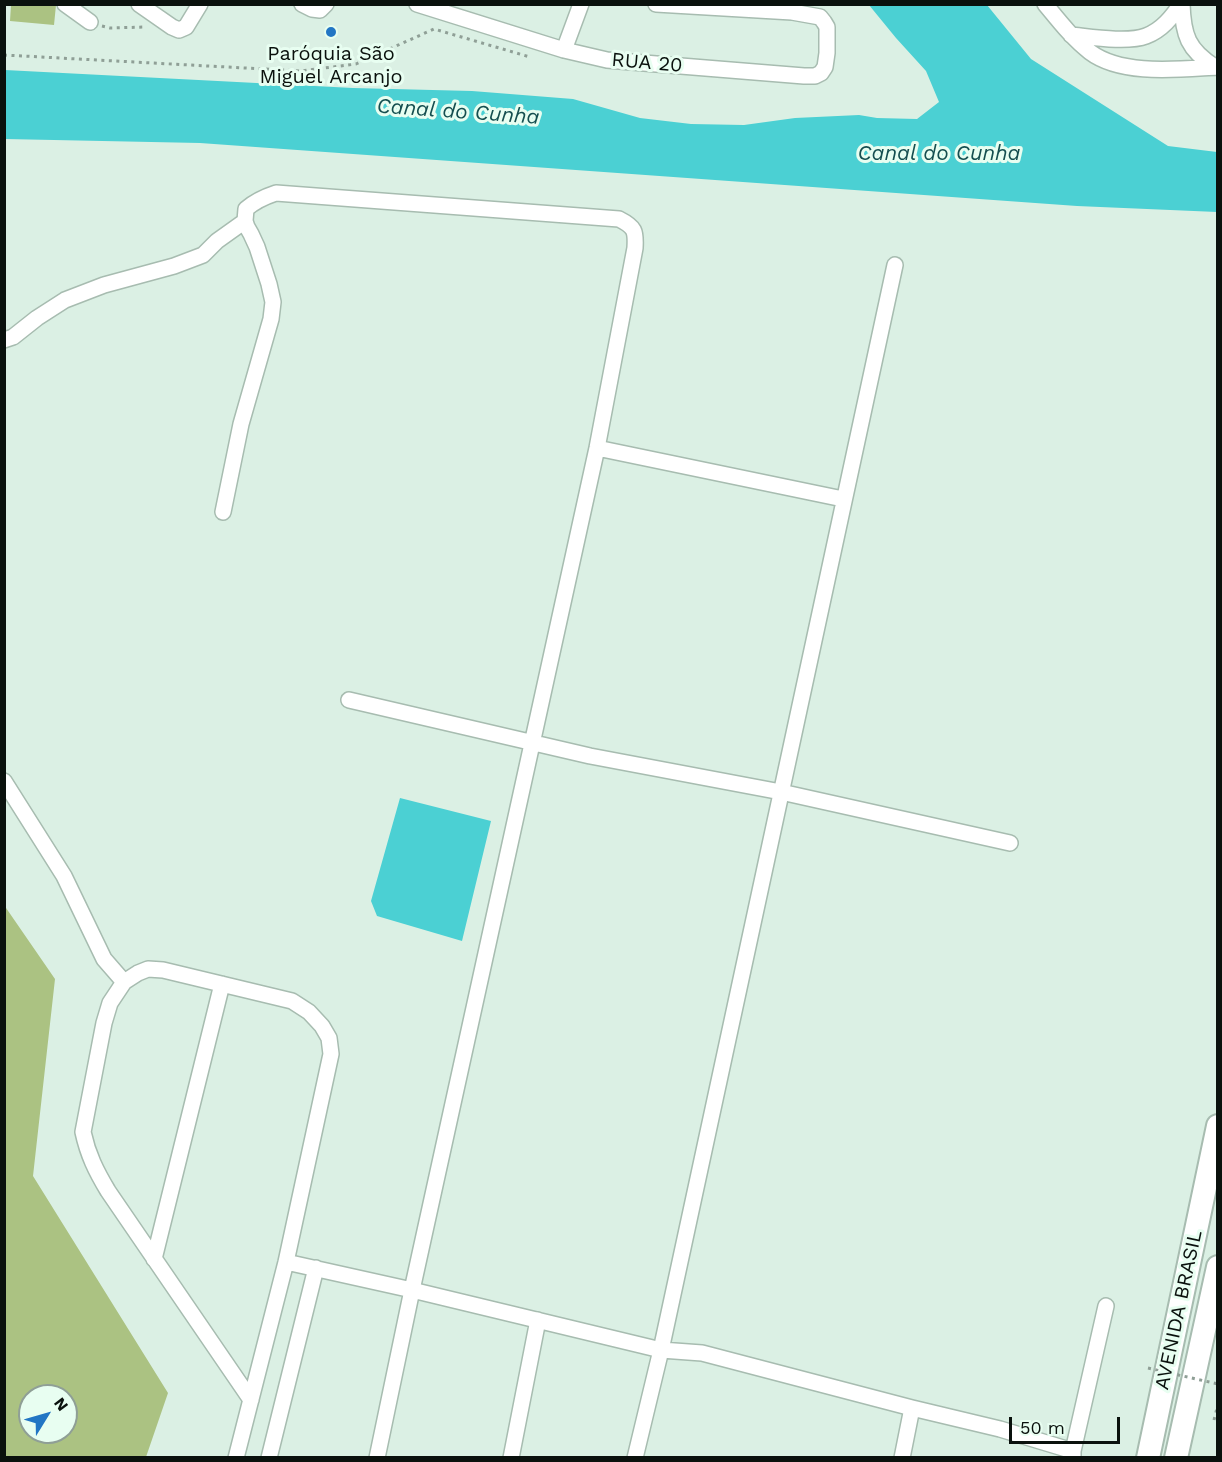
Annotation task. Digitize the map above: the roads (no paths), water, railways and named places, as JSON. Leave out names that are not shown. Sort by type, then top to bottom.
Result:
[{"type":"highway","name":"AVENIDA BRASIL","points":[[1148,1458],[1218,1126]]},
{"type":"highway","name":"AVENIDA BRASIL","points":[[1176,1458],[1218,1267]]},
{"type":"street","points":[[65,4],[90,22]]},
{"type":"street","points":[[139,4],[179,30],[186,27],[200,4]]},
{"type":"street","points":[[302,4],[320,10],[325,6]]},
{"type":"street","name":"RUA 20","points":[[417,4],[564,50],[607,60],[815,76],[825,67],[827,27],[823,19],[817,15],[791,8]]},
{"type":"street","points":[[564,50],[581,4]]},
{"type":"street","points":[[656,4],[791,8]]},
{"type":"street","points":[[1045,4],[1071,35],[1091,53],[1104,60],[1130,68],[1216,67]]},
{"type":"street","points":[[1071,35],[1098,38],[1147,36],[1169,20],[1182,4]]},
{"type":"street","points":[[1182,4],[1186,34],[1198,54],[1216,67]]},
{"type":"street","points":[[223,512],[241,424],[271,319],[273,302],[269,284],[257,247],[245,221],[246,209],[260,198],[276,193],[620,219],[630,224],[636,234],[635,248],[597,448],[377,1458]]},
{"type":"street","points":[[4,340],[13,337],[65,300],[104,285],[174,266],[203,255],[217,241],[245,221]]},
{"type":"street","points":[[635,1458],[661,1350],[895,264]]},
{"type":"street","points":[[597,448],[843,499]]},
{"type":"street","points":[[349,700],[590,756],[781,792],[1010,843]]},
{"type":"street","points":[[4,781],[64,876],[104,959],[124,981]]},
{"type":"street","points":[[236,1458],[286,1262],[331,1054],[329,1038],[309,1012],[292,1001],[163,970],[148,969],[124,981],[110,1003],[83,1132],[86,1148],[93,1167],[108,1191],[250,1400]]},
{"type":"street","points":[[154,1259],[222,984]]},
{"type":"street","points":[[286,1262],[661,1350],[702,1353],[1000,1429],[1073,1454],[1106,1306]]},
{"type":"street","points":[[269,1458],[316,1268]]},
{"type":"street","points":[[511,1458],[538,1320]]},
{"type":"street","points":[[902,1458],[912,1408]]},
{"type":"water","name":"Canal do Cunha","points":[[869,5],[987,5],[1031,59],[1168,146],[1217,152],[1217,212],[1077,206],[200,143],[5,139],[5,70],[353,88],[472,91],[573,99],[640,118],[691,124],[744,125],[795,118],[859,115],[917,119],[939,102],[926,71]]},
{"type":"water","points":[[400,798],[491,821],[462,941],[377,916],[371,901]]},
{"type":"place","name":"Paróquia São Miguel Arcanjo","points":[[331,32]]}]
